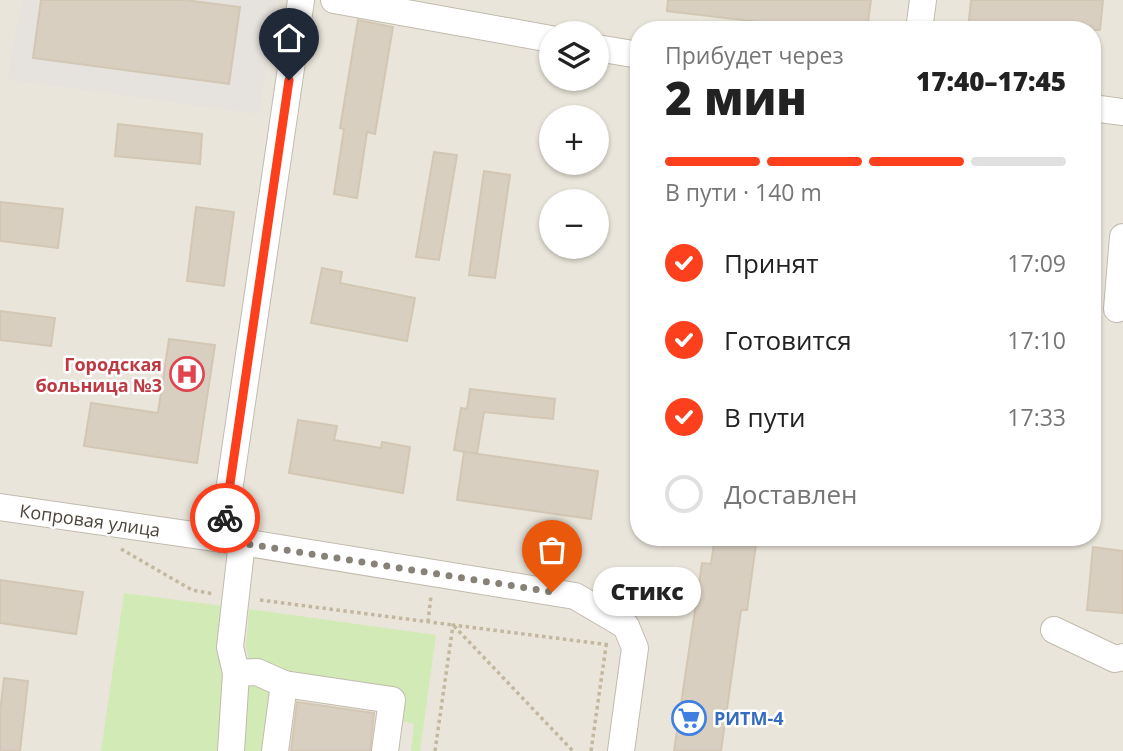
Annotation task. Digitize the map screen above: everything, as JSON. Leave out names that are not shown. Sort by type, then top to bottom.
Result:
[{"type":"street","points":[[231,751],[236,673],[230,648],[236,597],[232,541],[301,0]]},
{"type":"street","points":[[334,0],[539,37]]},
{"type":"street","points":[[920,21],[923,0]]},
{"type":"street","points":[[609,50],[630,54]]},
{"type":"street","points":[[1101,109],[1123,112]]},
{"type":"street","points":[[1117,309],[1123,237]]},
{"type":"street","name":"Копровая улица","points":[[0,507],[575,596],[626,626],[635,648]]},
{"type":"street","points":[[1054,630],[1115,659],[1123,657]]},
{"type":"street","points":[[621,751],[635,648]]},
{"type":"street","points":[[236,673],[257,672],[284,684],[392,700],[385,751]]},
{"type":"street","points":[[275,751],[284,684]]},
{"type":"path","points":[[119,547],[192,590],[635,648]]},
{"type":"path","points":[[428,622],[431,594]]},
{"type":"path","points":[[435,751],[453,625]]},
{"type":"path","points":[[453,625],[573,751]]},
{"type":"path","points":[[591,751],[607,645]]},
{"type":"shaded area","points":[[0,0],[1123,0],[1123,751],[0,751]]},
{"type":"shaded area","points":[[22,0],[276,0],[259,114],[7,79]]},
{"type":"green space","points":[[124,593],[231,607],[221,751],[101,751]]},
{"type":"green space","points":[[249,609],[436,635],[420,751],[411,751],[414,724],[398,720],[401,692],[286,675],[249,660],[246,648]]},
{"type":"green space","points":[[245,684],[271,688],[266,751],[238,751]]},
{"type":"building","points":[[41,0],[184,0],[240,7],[229,84],[33,58]]},
{"type":"building","points":[[668,0],[871,0],[868,21],[752,21],[667,11]]},
{"type":"building","points":[[971,0],[1103,0],[1101,21],[969,21]]},
{"type":"building","points":[[358,20],[393,27],[375,134],[367,132],[357,198],[334,194],[344,129],[340,128]]},
{"type":"building","points":[[118,124],[202,134],[200,164],[115,156]]},
{"type":"building","points":[[434,152],[457,155],[439,260],[416,257]]},
{"type":"building","points":[[484,171],[510,175],[495,278],[469,275]]},
{"type":"building","points":[[0,202],[63,209],[58,248],[0,241]]},
{"type":"building","points":[[196,207],[234,212],[224,286],[187,281]]},
{"type":"building","points":[[322,268],[342,272],[340,283],[415,298],[407,341],[311,323]]},
{"type":"building","points":[[0,311],[55,318],[51,346],[0,340]]},
{"type":"building","name":"Городская больница №3","points":[[169,339],[215,345],[197,463],[84,446],[91,403],[158,413]]},
{"type":"building","points":[[470,389],[555,399],[553,419],[484,412],[477,454],[454,450],[461,408],[467,409]]},
{"type":"building","points":[[298,420],[337,426],[334,440],[381,448],[382,442],[410,447],[403,493],[289,473]]},
{"type":"building","points":[[464,452],[598,471],[591,519],[457,500]]},
{"type":"building","points":[[714,546],[756,546],[747,610],[741,610],[721,751],[674,751],[702,563],[711,564]]},
{"type":"building","points":[[1093,547],[1123,551],[1123,613],[1087,610]]},
{"type":"building","points":[[0,580],[83,592],[76,634],[0,623]]},
{"type":"building","points":[[4,678],[28,681],[20,751],[0,751],[0,712]]},
{"type":"building","points":[[297,702],[374,713],[370,751],[291,751]]},
{"type":"way so far","points":[[225,518],[222,540],[552,592]]},
{"type":"place","name":"Городская больница №3","points":[[187,374]]},
{"type":"place","name":"Стикс","points":[[552,592]]},
{"type":"place","name":"РИТМ-4","points":[[689,718]]},
{"type":"route","points":[[225,518],[289,80]]}]
